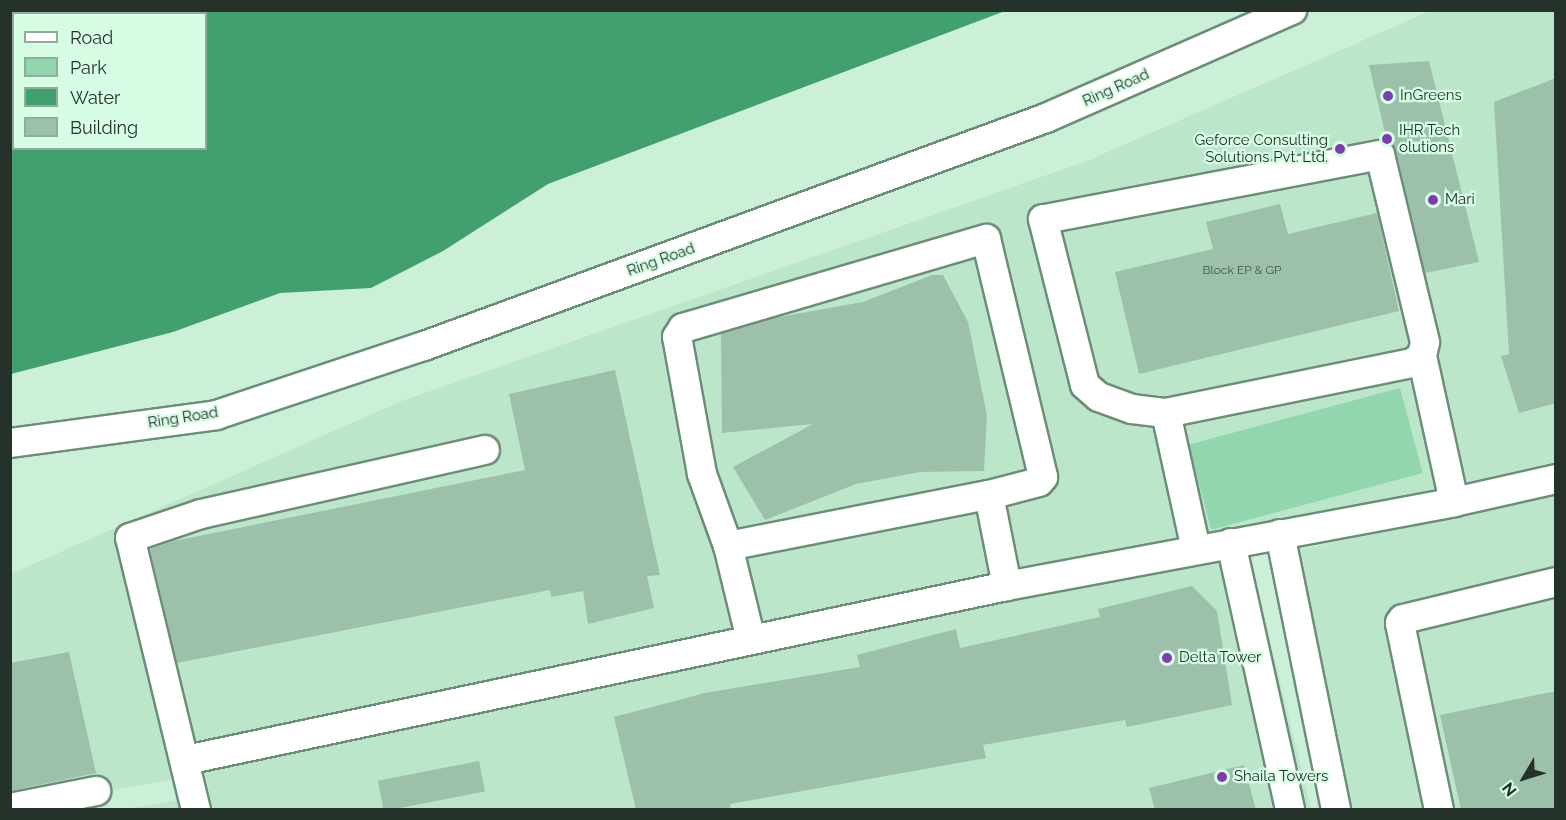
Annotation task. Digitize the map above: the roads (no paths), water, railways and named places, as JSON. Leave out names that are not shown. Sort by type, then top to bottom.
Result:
[{"type":"street","name":"Ring Road","points":[[10,443],[216,414],[424,346],[1046,118],[1292,10]]},
{"type":"street","points":[[1422,356],[1412,363],[1166,413],[1132,409],[1099,397],[1085,385],[1043,219],[1380,155],[1425,342],[1422,356],[1454,502]]},
{"type":"street","points":[[728,546],[989,495],[1039,482],[1043,477],[986,239],[678,332],[702,474],[728,546],[751,640]]},
{"type":"street","points":[[1166,413],[1196,549]]},
{"type":"street","points":[[195,810],[186,760],[130,538],[201,514],[485,450]]},
{"type":"street","points":[[186,760],[1006,586],[1454,502],[1556,479]]},
{"type":"street","points":[[989,495],[1006,586]]},
{"type":"street","points":[[1280,534],[1336,810]]},
{"type":"street","points":[[1231,543],[1290,810]]},
{"type":"street","points":[[1439,810],[1400,623],[1407,616],[1556,582]]},
{"type":"street","points":[[10,808],[96,791]]},
{"type":"water","points":[[11,10],[1005,10],[548,184],[443,251],[371,288],[280,293],[173,332],[11,374]]},
{"type":"place","name":"InGreens","points":[[1388,96]]},
{"type":"place","name":"IHR Tech olutions","points":[[1387,139]]},
{"type":"place","name":"Geforce Consulting Solutions Pvt. Ltd.","points":[[1340,149]]},
{"type":"place","name":"Mari","points":[[1433,200]]},
{"type":"place","name":"Delta Tower","points":[[1167,658]]},
{"type":"place","name":"Shaila Towers","points":[[1222,777]]}]
